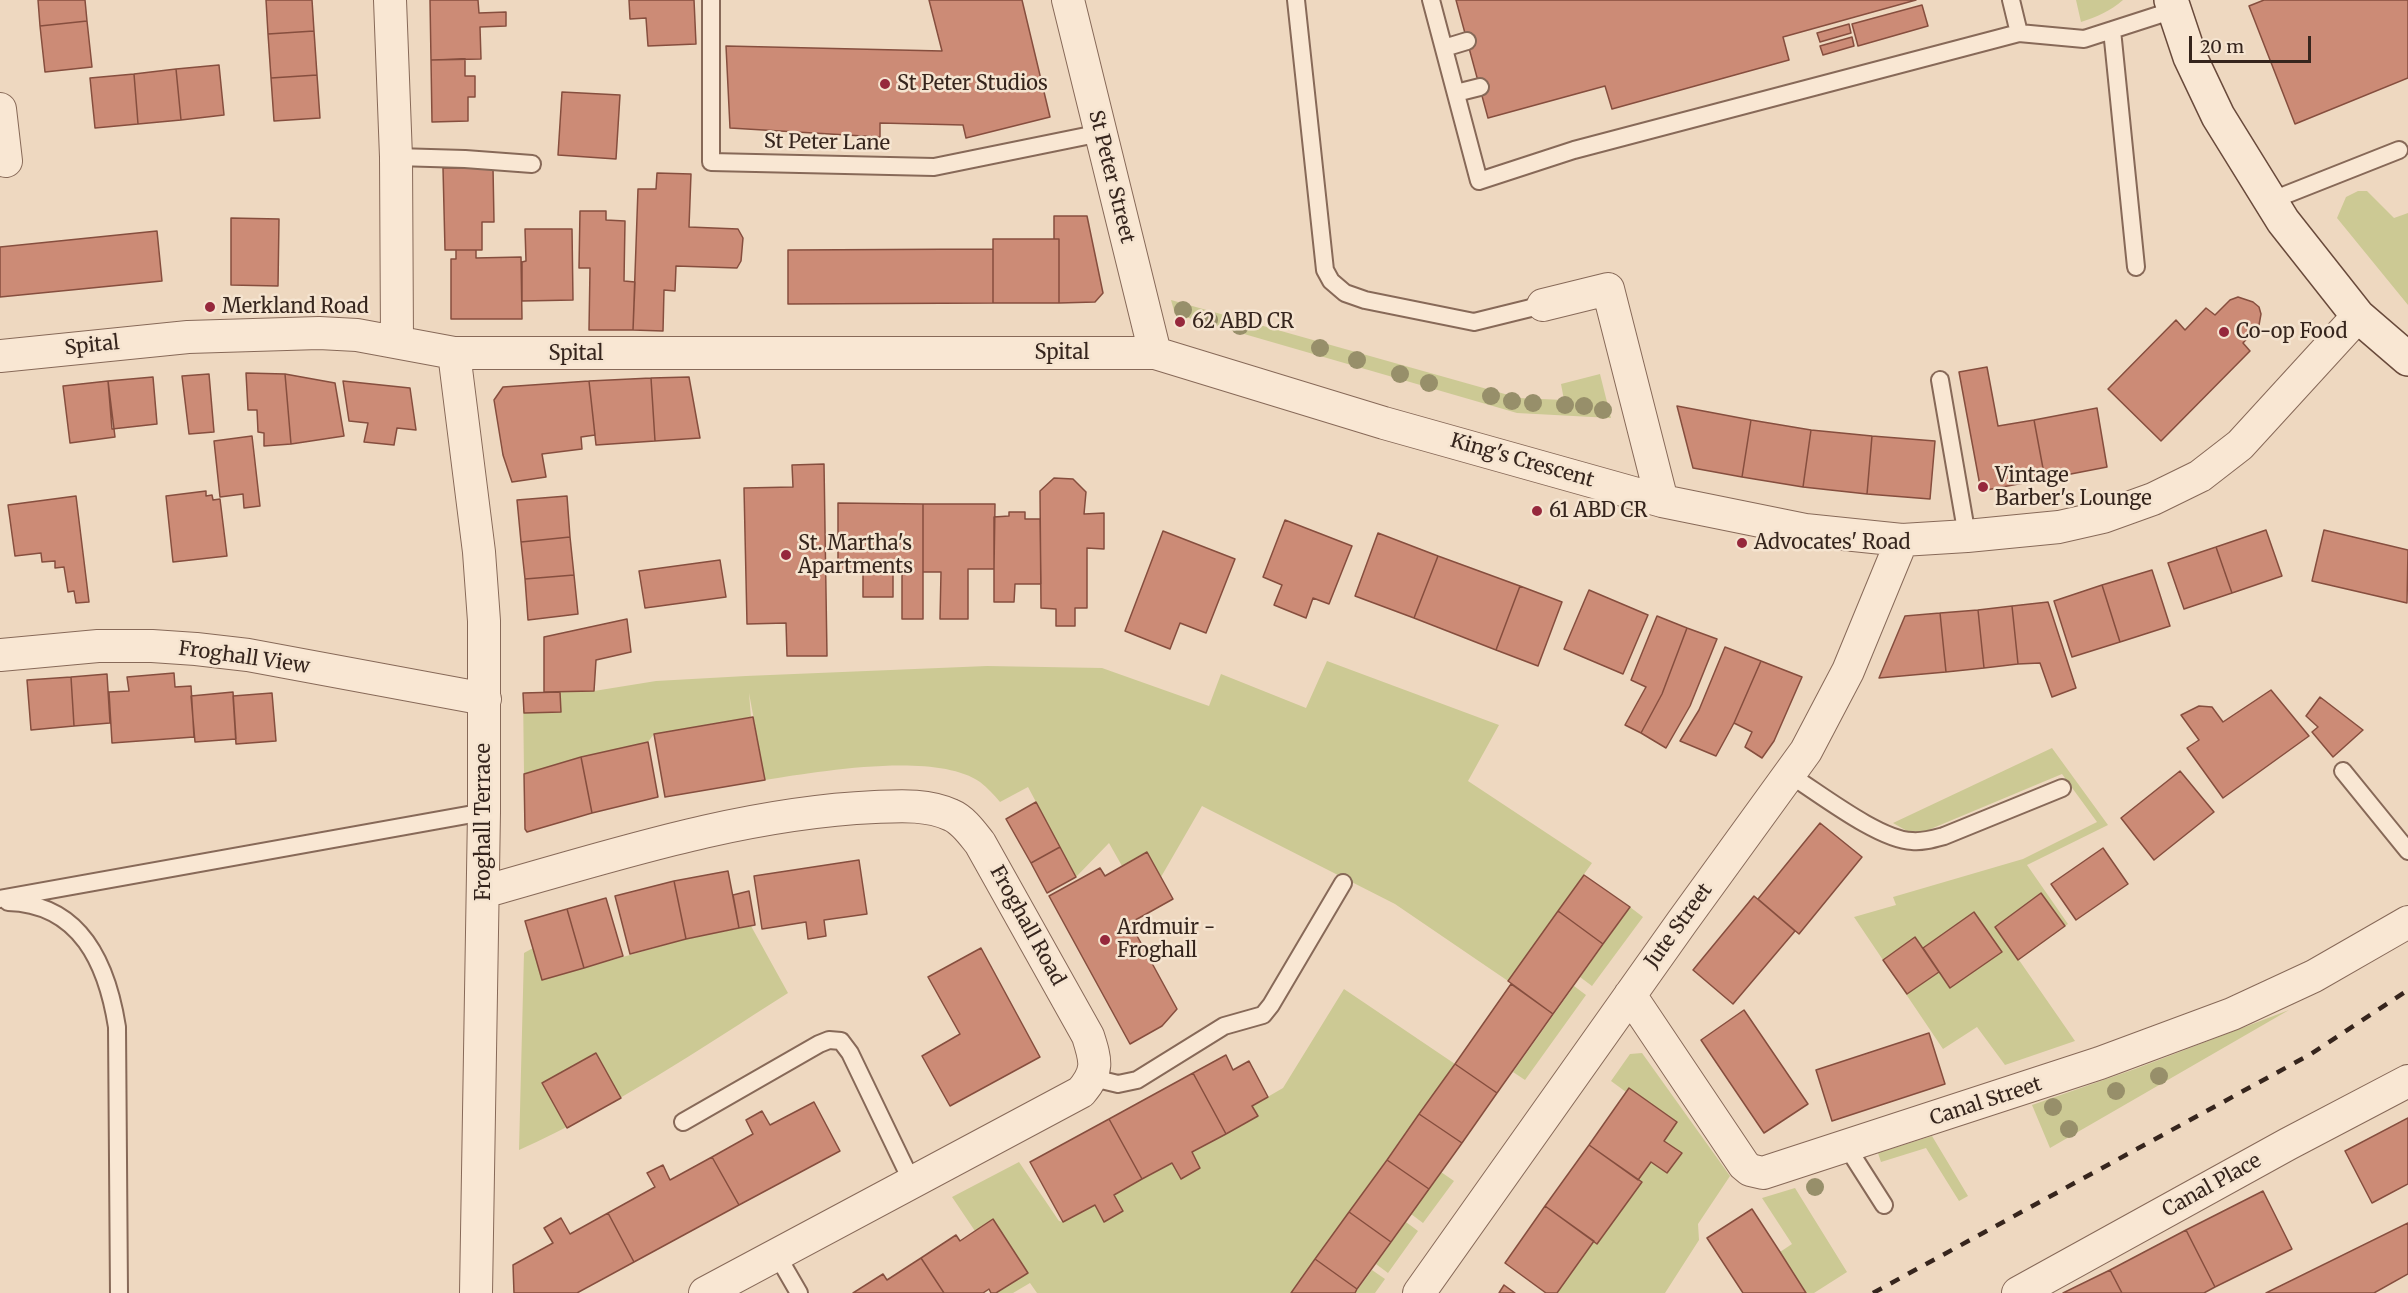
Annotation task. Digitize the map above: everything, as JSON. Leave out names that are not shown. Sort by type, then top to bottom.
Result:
[{"type":"main road","points":[[2172,5],[2190,57],[2218,116],[2277,211],[2358,316],[2408,359]]},
{"type":"street","points":[[390,0],[396,157],[397,342]]},
{"type":"street","name":"St Peter Street","points":[[1068,0],[1155,353]]},
{"type":"street","points":[[0,109],[6,161]]},
{"type":"street","points":[[1543,305],[1608,289],[1662,501]]},
{"type":"street","name":"King's Crescent","points":[[1155,353],[1384,423],[1662,501],[1805,530],[1902,540],[2059,527],[2103,517],[2153,499],[2200,476],[2240,445],[2358,316]]},
{"type":"street","name":"Spital","points":[[0,356],[176,338],[271,334],[347,334],[454,353],[1155,353]]},
{"type":"street","name":"Froghall Terrace","points":[[454,353],[479,552],[484,621],[484,812],[476,1293]]},
{"type":"street","name":"Jute Street","points":[[1419,1293],[1630,995],[1790,775],[1825,719],[1848,671],[1902,540]]},
{"type":"street","name":"Froghall View","points":[[0,655],[98,646],[196,649],[248,655],[485,699]]},
{"type":"street","name":"Froghall Road","points":[[483,892],[676,839],[794,815],[848,808],[898,806],[931,808],[953,816],[968,828],[980,843],[1088,1036],[1095,1058],[1093,1078]]},
{"type":"street","name":"Canal Street","points":[[1630,995],[1744,1165],[1750,1170],[1764,1173],[1847,1148],[2100,1063],[2232,1014],[2314,976],[2408,922]]},
{"type":"street","points":[[705,1293],[1064,1102],[1081,1092],[1093,1078]]},
{"type":"street","name":"Canal Place","points":[[2018,1293],[2288,1144],[2408,1081]]},
{"type":"lane","name":"St Peter Lane","points":[[711,0],[711,162],[934,167],[1101,133]]},
{"type":"lane","points":[[1296,0],[1325,270],[1331,281],[1345,293],[1365,300],[1473,322],[1543,305]]},
{"type":"lane","points":[[1431,0],[1479,181],[1574,150],[2019,33],[2084,39],[2172,5]]},
{"type":"lane","points":[[2011,0],[2019,33]]},
{"type":"lane","points":[[2112,30],[2136,267]]},
{"type":"lane","points":[[1444,48],[1467,41]]},
{"type":"lane","points":[[1456,93],[1480,87]]},
{"type":"lane","points":[[2277,211],[2399,150]]},
{"type":"lane","points":[[396,157],[532,164]]},
{"type":"lane","points":[[1940,380],[1967,536]]},
{"type":"lane","points":[[2343,771],[2408,851]]},
{"type":"lane","points":[[1790,775],[1879,831],[1910,842],[1944,836],[2062,788]]},
{"type":"lane","points":[[0,900],[484,812]]},
{"type":"lane","points":[[1093,1078],[1118,1083],[1137,1080],[1224,1026],[1263,1015],[1343,883]]},
{"type":"lane","points":[[0,900],[21,902],[53,912],[77,929],[98,959],[112,995],[117,1027],[119,1293]]},
{"type":"lane","points":[[683,1122],[819,1044],[829,1040],[841,1041],[850,1053],[913,1184]]},
{"type":"lane","points":[[1847,1148],[1884,1205]]},
{"type":"lane","points":[[777,1255],[799,1293]]},
{"type":"shaded area","points":[[2076,0],[2123,0],[2103,13],[2081,22]]},
{"type":"shaded area","points":[[2358,191],[2367,191],[2394,218],[2408,213],[2408,305],[2337,218],[2346,197]]},
{"type":"shaded area","points":[[1171,300],[1519,398],[1564,400],[1561,384],[1600,374],[1611,418],[1517,413],[1175,314]]},
{"type":"shaded area","points":[[1327,661],[1499,725],[1468,781],[1592,863],[1508,981],[1395,904],[1202,806],[1161,877],[1147,853],[1122,866],[1109,843],[1076,877],[1028,787],[1000,802],[980,782],[960,773],[935,767],[906,766],[844,769],[765,780],[749,693],[751,717],[654,734],[648,742],[581,757],[524,774],[523,693],[594,691],[656,681],[746,676],[987,666],[1102,668],[1209,706],[1221,674],[1306,708]]},
{"type":"shaded area","points":[[2052,748],[2108,825],[2027,865],[2068,924],[2019,960],[2075,1041],[2005,1065],[1977,1027],[1943,1049],[1854,917],[1896,905],[1893,897],[2023,859],[2097,822],[2062,774],[1921,833],[1907,831],[1893,823]]},
{"type":"shaded area","points":[[1630,907],[1643,917],[1592,986],[1580,977]]},
{"type":"shaded area","points":[[751,926],[788,993],[622,1097],[519,1150],[524,953],[533,948],[542,980],[686,939]]},
{"type":"shaded area","points":[[1574,986],[1586,995],[1525,1080],[1513,1072]]},
{"type":"shaded area","points":[[1344,989],[1455,1064],[1291,1293],[1037,1293],[1030,1283],[1013,1293],[996,1293],[1027,1273],[975,1231],[952,1197],[1019,1162],[1059,1221],[1063,1222],[1257,1116],[1252,1106],[1283,1088]]},
{"type":"shaded area","points":[[2289,1010],[2050,1148],[2032,1105],[2135,1069]]},
{"type":"shaded area","points":[[1642,1053],[1730,1176],[1698,1224],[1699,1240],[1665,1293],[1557,1293],[1677,1122],[1629,1088],[1626,1092],[1611,1081],[1630,1054]]},
{"type":"shaded area","points":[[1932,1136],[1968,1196],[1959,1201],[1926,1148],[1881,1162],[1878,1153]]},
{"type":"shaded area","points":[[1441,1172],[1454,1181],[1423,1223],[1411,1214]]},
{"type":"shaded area","points":[[1795,1188],[1847,1272],[1814,1293],[1806,1293],[1780,1252],[1792,1244],[1762,1198]]},
{"type":"shaded area","points":[[1406,1222],[1418,1231],[1388,1273],[1376,1264]]},
{"type":"shaded area","points":[[1372,1270],[1385,1279],[1375,1293],[1355,1293]]},
{"type":"building","points":[[38,0],[85,0],[87,21],[40,26]]},
{"type":"building","points":[[266,0],[312,0],[314,31],[268,34]]},
{"type":"building","points":[[430,0],[478,0],[479,13],[506,12],[506,26],[480,27],[481,59],[431,60]]},
{"type":"building","points":[[629,0],[694,0],[696,44],[648,46],[646,18],[630,19]]},
{"type":"building","name":"St Peter Studios","points":[[929,0],[1022,0],[1050,117],[966,138],[963,125],[880,123],[880,137],[730,128],[726,46],[942,51]]},
{"type":"building","points":[[1456,0],[1916,0],[1783,37],[1789,60],[1612,109],[1605,86],[1488,118]]},
{"type":"building","points":[[2264,0],[2408,0],[2408,78],[2295,124],[2249,6]]},
{"type":"building","points":[[1922,5],[1928,26],[1858,46],[1852,24]]},
{"type":"building","points":[[87,21],[92,67],[45,72],[40,26]]},
{"type":"building","points":[[1849,24],[1851,33],[1820,42],[1817,33]]},
{"type":"building","points":[[314,31],[317,75],[271,78],[268,34]]},
{"type":"building","points":[[1852,37],[1854,46],[1823,55],[1820,46]]},
{"type":"building","points":[[465,59],[465,76],[475,76],[475,97],[468,97],[468,121],[432,122],[431,60]]},
{"type":"building","points":[[219,65],[224,115],[181,120],[176,69]]},
{"type":"building","points":[[176,69],[181,120],[138,124],[134,74]]},
{"type":"building","points":[[134,74],[138,124],[95,128],[90,78]]},
{"type":"building","points":[[317,75],[320,118],[274,121],[271,78]]},
{"type":"building","points":[[562,92],[620,95],[616,159],[558,155]]},
{"type":"building","points":[[443,168],[493,168],[494,222],[482,222],[482,250],[445,250]]},
{"type":"building","points":[[657,173],[691,174],[689,227],[738,229],[743,238],[741,261],[737,268],[676,266],[675,291],[664,290],[663,331],[633,330],[638,189],[656,189]]},
{"type":"building","points":[[580,211],[606,211],[606,220],[625,221],[624,281],[635,282],[633,330],[589,330],[590,268],[579,268]]},
{"type":"building","points":[[1054,216],[1087,216],[1103,293],[1095,302],[1059,303],[1059,239],[1054,239]]},
{"type":"building","points":[[231,218],[279,219],[278,286],[231,285]]},
{"type":"building","points":[[525,229],[572,229],[573,300],[522,301],[522,262],[526,261]]},
{"type":"building","points":[[157,231],[162,281],[0,297],[0,247]]},
{"type":"building","points":[[993,239],[1059,239],[1059,303],[993,303]]},
{"type":"building","points":[[993,249],[993,303],[788,304],[788,250]]},
{"type":"building","points":[[456,250],[476,250],[476,258],[521,257],[522,319],[451,319],[451,259],[456,259]]},
{"type":"building","points":[[2238,297],[2253,302],[2259,307],[2261,314],[2259,325],[2243,343],[2250,351],[2161,441],[2108,389],[2176,320],[2185,330],[2206,308],[2215,315],[2230,300]]},
{"type":"building","points":[[1987,367],[1998,426],[2034,420],[2045,479],[1981,491],[1959,372]]},
{"type":"building","points":[[246,373],[285,374],[291,444],[264,446],[264,433],[258,432],[257,410],[248,410]]},
{"type":"building","points":[[209,374],[214,432],[189,434],[182,376]]},
{"type":"building","points":[[285,374],[335,383],[344,436],[291,444]]},
{"type":"building","points":[[153,377],[157,424],[112,429],[108,381]]},
{"type":"building","points":[[689,377],[700,438],[655,441],[651,378]]},
{"type":"building","points":[[651,378],[655,441],[596,445],[589,381]]},
{"type":"building","points":[[108,381],[115,437],[70,443],[63,386]]},
{"type":"building","points":[[343,381],[410,388],[416,430],[397,428],[394,445],[364,442],[368,423],[349,421]]},
{"type":"building","points":[[589,381],[595,435],[581,437],[582,449],[542,454],[546,477],[512,482],[503,455],[494,400],[503,387]]},
{"type":"building","points":[[1677,406],[1751,420],[1742,477],[1693,468]]},
{"type":"building","points":[[2097,408],[2107,467],[2045,479],[2034,420]]},
{"type":"building","points":[[1751,420],[1811,430],[1803,487],[1742,477]]},
{"type":"building","points":[[1811,430],[1872,436],[1867,494],[1803,487]]},
{"type":"building","points":[[252,436],[260,506],[244,508],[243,494],[220,497],[214,441]]},
{"type":"building","points":[[1872,436],[1935,441],[1930,499],[1867,494]]},
{"type":"building","name":"St. Martha's Apartments","points":[[824,464],[827,656],[787,656],[786,623],[747,624],[744,488],[793,487],[792,465]]},
{"type":"building","points":[[1054,478],[1073,479],[1086,492],[1084,514],[1104,513],[1104,549],[1087,548],[1087,608],[1075,608],[1075,626],[1056,626],[1056,609],[1041,608],[1040,491]]},
{"type":"building","points":[[206,491],[206,496],[212,495],[213,500],[220,499],[227,556],[173,562],[166,496]]},
{"type":"building","points":[[76,496],[89,602],[76,603],[74,591],[68,592],[64,567],[55,568],[55,561],[42,562],[41,553],[15,556],[8,505]]},
{"type":"building","points":[[567,496],[570,537],[521,542],[517,500]]},
{"type":"building","points":[[838,503],[923,504],[923,619],[902,619],[902,573],[893,573],[893,597],[863,597],[863,573],[838,573]]},
{"type":"building","points":[[923,504],[995,504],[994,569],[968,569],[968,619],[940,619],[941,572],[923,572]]},
{"type":"building","points":[[1009,512],[1025,512],[1025,519],[1040,519],[1041,584],[1015,584],[1014,602],[994,602],[994,517],[1009,516]]},
{"type":"building","points":[[1285,520],[1352,546],[1329,604],[1313,598],[1306,618],[1274,605],[1282,585],[1263,577]]},
{"type":"building","points":[[2266,530],[2282,576],[2232,593],[2216,547]]},
{"type":"building","points":[[2324,530],[2408,550],[2407,603],[2312,581]]},
{"type":"building","points":[[1163,531],[1235,559],[1206,633],[1180,623],[1170,649],[1125,631]]},
{"type":"building","points":[[1378,533],[1438,556],[1414,618],[1355,596]]},
{"type":"building","points":[[570,537],[574,575],[525,579],[521,542]]},
{"type":"building","points":[[2216,547],[2232,593],[2184,609],[2168,563]]},
{"type":"building","points":[[1438,556],[1520,586],[1496,650],[1414,618]]},
{"type":"building","points":[[720,560],[726,597],[645,608],[639,571]]},
{"type":"building","points":[[2152,570],[2170,626],[2120,642],[2102,585]]},
{"type":"building","points":[[574,575],[578,614],[528,620],[525,579]]},
{"type":"building","points":[[2102,585],[2120,642],[2072,657],[2054,601]]},
{"type":"building","points":[[1520,586],[1562,602],[1538,666],[1496,650]]},
{"type":"building","points":[[1589,590],[1648,615],[1623,674],[1564,649]]},
{"type":"building","points":[[2048,602],[2076,688],[2052,697],[2040,663],[2018,664],[2012,606]]},
{"type":"building","points":[[2012,606],[2018,664],[1984,668],[1978,610]]},
{"type":"building","points":[[1978,610],[1984,668],[1946,672],[1940,613]]},
{"type":"building","points":[[1940,613],[1946,672],[1879,678],[1905,616]]},
{"type":"building","points":[[1657,616],[1687,628],[1662,694],[1641,733],[1625,725],[1646,687],[1631,680]]},
{"type":"building","points":[[627,619],[631,652],[596,660],[594,691],[544,692],[544,637]]},
{"type":"building","points":[[1687,628],[1717,639],[1690,706],[1666,748],[1641,733],[1662,694]]},
{"type":"building","points":[[1725,647],[1761,661],[1734,723],[1716,756],[1680,741],[1699,710]]},
{"type":"building","points":[[1761,661],[1802,677],[1774,741],[1762,758],[1745,747],[1752,732],[1734,723]]},
{"type":"building","points":[[174,673],[175,687],[191,686],[194,737],[112,743],[109,692],[129,691],[127,677]]},
{"type":"building","points":[[107,674],[110,723],[74,726],[71,677]]},
{"type":"building","points":[[71,677],[74,726],[31,730],[27,680]]},
{"type":"building","points":[[2271,690],[2309,736],[2223,798],[2187,748],[2199,740],[2181,715],[2199,706],[2212,707],[2223,722]]},
{"type":"building","points":[[233,692],[236,739],[195,742],[191,696]]},
{"type":"building","points":[[560,692],[561,712],[524,713],[523,693]]},
{"type":"building","points":[[272,693],[276,741],[236,744],[233,696]]},
{"type":"building","points":[[2320,697],[2363,730],[2333,757],[2312,732],[2318,727],[2306,716]]},
{"type":"building","points":[[753,717],[765,780],[665,797],[654,734]]},
{"type":"building","points":[[648,742],[658,797],[592,813],[581,757]]},
{"type":"building","points":[[581,757],[592,813],[527,832],[525,829],[524,774]]},
{"type":"building","points":[[2180,771],[2214,812],[2154,860],[2121,818]]},
{"type":"building","points":[[1036,802],[1060,847],[1031,863],[1006,819]]},
{"type":"building","points":[[1820,823],[1862,857],[1799,934],[1758,899]]},
{"type":"building","points":[[1060,847],[1076,877],[1047,893],[1031,863]]},
{"type":"building","points":[[2103,848],[2128,884],[2076,920],[2051,884]]},
{"type":"building","name":"Ardmuir - Froghall","points":[[1147,852],[1173,899],[1130,923],[1177,1009],[1162,1026],[1130,1044],[1049,896],[1100,868],[1105,876]]},
{"type":"building","points":[[859,860],[867,914],[824,920],[826,936],[808,939],[806,922],[762,929],[754,876]]},
{"type":"building","points":[[728,871],[739,928],[686,939],[674,881]]},
{"type":"building","points":[[1584,875],[1630,907],[1603,944],[1558,911]]},
{"type":"building","points":[[674,881],[686,939],[630,954],[615,896]]},
{"type":"building","points":[[749,891],[755,925],[739,928],[733,895]]},
{"type":"building","points":[[2041,893],[2065,926],[2018,960],[1995,927]]},
{"type":"building","points":[[1754,896],[1795,931],[1733,1004],[1693,970]]},
{"type":"building","points":[[606,898],[623,956],[584,968],[567,909]]},
{"type":"building","points":[[567,909],[584,968],[542,980],[525,921]]},
{"type":"building","points":[[1558,911],[1603,944],[1553,1014],[1508,981]]},
{"type":"building","points":[[1974,912],[2002,952],[1950,988],[1923,948]]},
{"type":"building","points":[[1915,937],[1939,972],[1907,994],[1883,960]]},
{"type":"building","points":[[981,948],[1040,1057],[950,1106],[922,1056],[960,1034],[928,977]]},
{"type":"building","points":[[1511,984],[1553,1014],[1497,1093],[1455,1064]]},
{"type":"building","points":[[1744,1010],[1808,1104],[1764,1133],[1701,1040]]},
{"type":"building","points":[[1929,1033],[1945,1084],[1832,1121],[1816,1070]]},
{"type":"building","points":[[596,1053],[621,1098],[567,1128],[542,1083]]},
{"type":"building","points":[[1226,1055],[1233,1070],[1249,1061],[1268,1097],[1252,1106],[1258,1116],[1226,1134],[1193,1073]]},
{"type":"building","points":[[1455,1064],[1497,1093],[1462,1143],[1419,1114]]},
{"type":"building","points":[[1193,1073],[1226,1134],[1192,1152],[1200,1168],[1181,1179],[1172,1163],[1142,1179],[1109,1119]]},
{"type":"building","points":[[1629,1088],[1677,1122],[1664,1141],[1682,1153],[1667,1173],[1651,1162],[1638,1180],[1589,1145]]},
{"type":"building","points":[[814,1102],[840,1151],[739,1205],[712,1157],[753,1134],[746,1120],[762,1111],[770,1125]]},
{"type":"building","points":[[1419,1114],[1462,1143],[1429,1189],[1387,1160]]},
{"type":"building","points":[[2408,1118],[2408,1184],[2372,1203],[2345,1151]]},
{"type":"building","points":[[1109,1119],[1142,1179],[1114,1195],[1123,1211],[1104,1222],[1095,1205],[1063,1222],[1030,1162]]},
{"type":"building","points":[[1589,1145],[1642,1182],[1597,1244],[1545,1206]]},
{"type":"building","points":[[712,1157],[739,1205],[634,1262],[608,1213],[655,1187],[647,1173],[663,1165],[670,1180]]},
{"type":"building","points":[[1387,1160],[1429,1189],[1391,1242],[1349,1212]]},
{"type":"building","points":[[2263,1191],[2292,1249],[2215,1287],[2186,1230]]},
{"type":"building","points":[[1545,1206],[1594,1241],[1557,1293],[1546,1293],[1505,1263]]},
{"type":"building","points":[[1752,1209],[1806,1293],[1743,1293],[1707,1238]]},
{"type":"building","points":[[1349,1212],[1391,1242],[1357,1289],[1315,1259]]},
{"type":"building","points":[[608,1213],[634,1262],[577,1293],[514,1293],[513,1265],[553,1243],[544,1228],[561,1218],[570,1234]]},
{"type":"building","points":[[993,1219],[1028,1273],[996,1293],[991,1293],[989,1289],[983,1293],[944,1293],[921,1258],[956,1235],[960,1241]]},
{"type":"building","points":[[2408,1223],[2408,1274],[2374,1293],[2266,1293]]},
{"type":"building","points":[[2186,1230],[2215,1287],[2204,1293],[2122,1293],[2110,1270]]},
{"type":"building","points":[[921,1258],[944,1293],[853,1293],[883,1274],[887,1280]]},
{"type":"building","points":[[1315,1259],[1357,1289],[1355,1293],[1291,1293]]},
{"type":"building","points":[[2110,1270],[2122,1293],[2063,1293]]},
{"type":"building","points":[[1504,1285],[1515,1293],[1499,1293]]},
{"type":"railway","points":[[1873,1293],[2311,1054],[2408,990]]},
{"type":"place","name":"St Peter Studios","points":[[885,84]]},
{"type":"place","name":"Merkland Road","points":[[210,307]]},
{"type":"place","name":"62 ABD CR","points":[[1180,322]]},
{"type":"place","name":"Co-op Food","points":[[2224,332]]},
{"type":"place","name":"Vintage Barber's Lounge","points":[[1983,487]]},
{"type":"place","name":"61 ABD CR","points":[[1537,511]]},
{"type":"place","name":"Advocates' Road","points":[[1742,543]]},
{"type":"place","name":"St. Martha's Apartments","points":[[786,555]]},
{"type":"place","name":"Ardmuir - Froghall","points":[[1105,940]]}]
